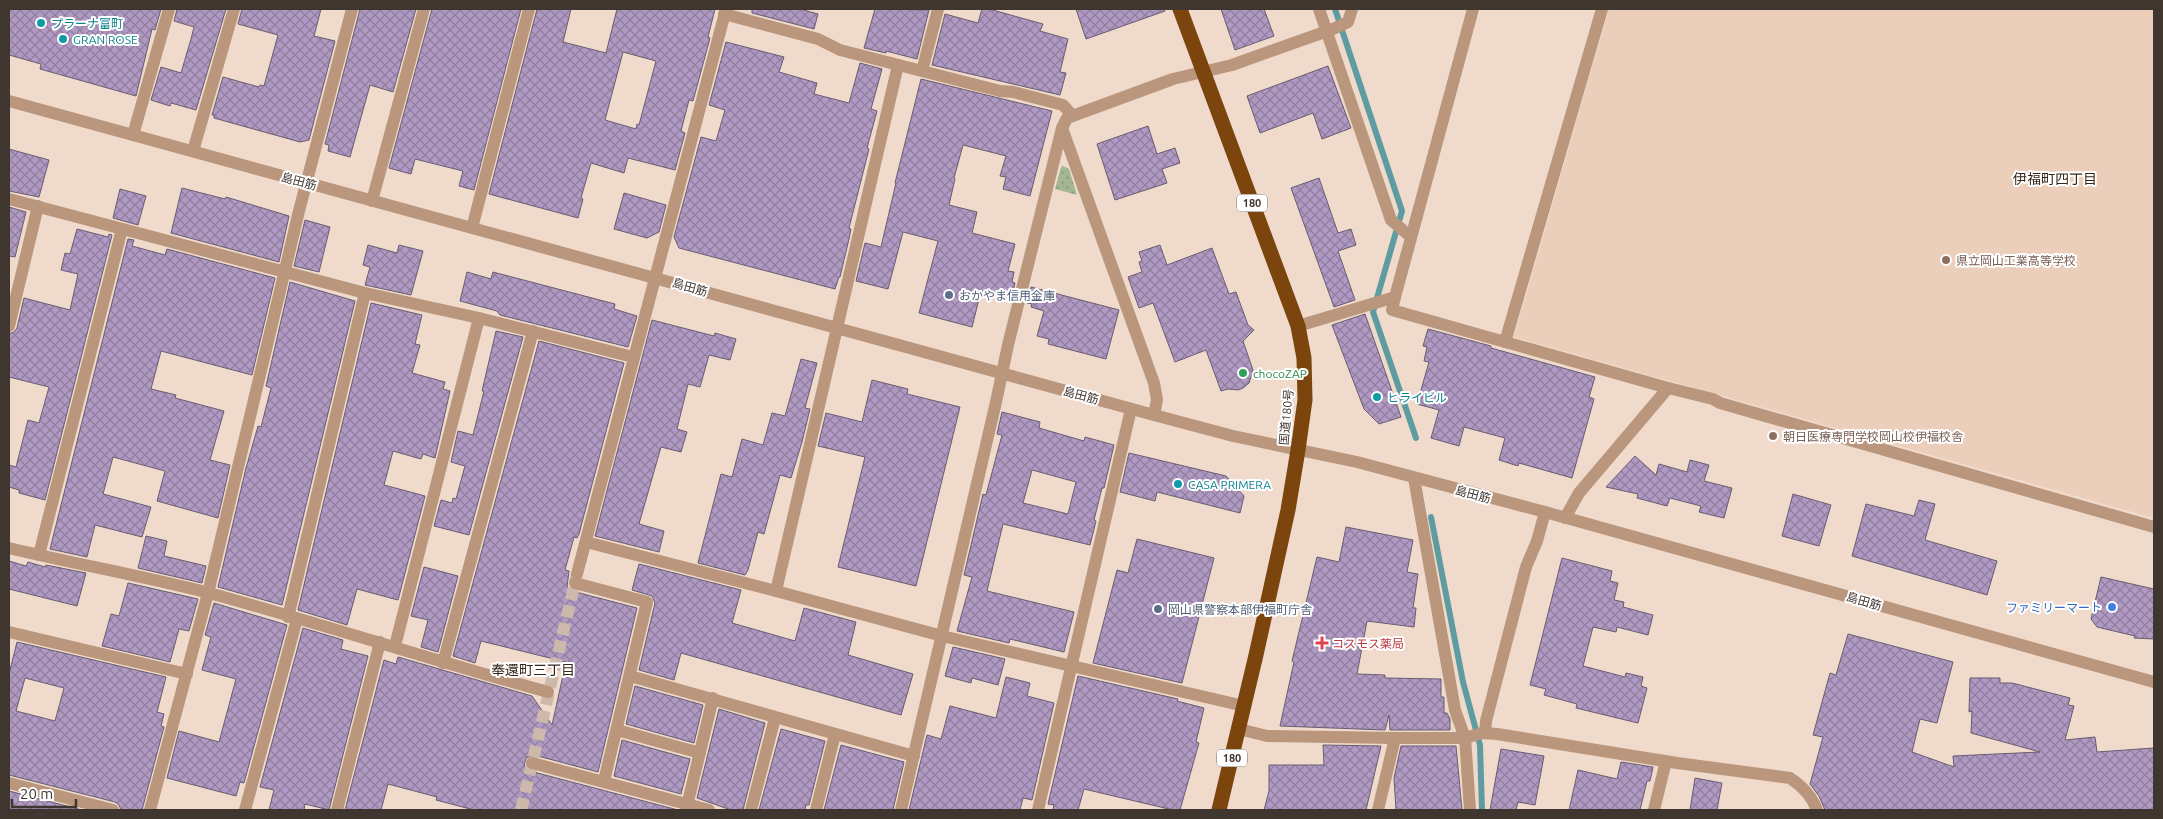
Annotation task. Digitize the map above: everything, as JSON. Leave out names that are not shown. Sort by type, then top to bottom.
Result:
[{"type":"highway","name":"国道180号","points":[[1180,9],[1298,326],[1304,358],[1305,400],[1288,510],[1219,810]]},
{"type":"street","points":[[133,135],[169,9]]},
{"type":"street","points":[[193,151],[234,9]]},
{"type":"street","points":[[150,810],[208,593],[306,183],[352,9]]},
{"type":"street","points":[[372,201],[424,9]]},
{"type":"street","points":[[472,228],[530,9]]},
{"type":"street","points":[[922,71],[938,9]]},
{"type":"street","points":[[1319,9],[1330,30],[1391,220],[1407,234]]},
{"type":"street","points":[[901,810],[1008,344],[1062,128],[1067,118],[1173,79],[1232,65],[1330,30],[1348,22],[1352,9]]},
{"type":"street","points":[[1473,9],[1407,234],[1391,298],[1392,310],[1668,388],[1705,396],[1729,406],[2154,527]]},
{"type":"street","points":[[1504,342],[1602,9]]},
{"type":"street","points":[[604,781],[648,602],[576,579],[725,11],[818,39],[840,50],[1063,105],[1072,115]]},
{"type":"street","points":[[776,590],[898,65]]},
{"type":"street","name":"島田筋","points":[[9,101],[1131,409],[1233,436],[1357,462],[1545,512],[2154,682]]},
{"type":"street","points":[[1062,128],[1154,384],[1157,400],[1154,415]]},
{"type":"street","points":[[9,199],[285,272],[533,331],[633,357]]},
{"type":"street","points":[[9,326],[38,206]]},
{"type":"street","points":[[39,556],[122,229]]},
{"type":"street","points":[[245,810],[292,618],[365,292]]},
{"type":"street","points":[[1298,326],[1391,298]]},
{"type":"street","points":[[394,646],[479,318]]},
{"type":"street","points":[[443,663],[533,331]]},
{"type":"street","points":[[1566,518],[1579,493],[1668,388]]},
{"type":"street","points":[[1038,810],[1131,409]]},
{"type":"street","points":[[1414,478],[1456,710],[1476,735]]},
{"type":"street","points":[[1470,810],[1476,735],[1486,720],[1526,567],[1537,541],[1545,512]]},
{"type":"street","points":[[586,542],[776,590],[942,636],[1244,706]]},
{"type":"street","points":[[9,548],[208,593],[394,646],[443,663],[548,692]]},
{"type":"street","points":[[9,632],[186,674]]},
{"type":"street","points":[[337,810],[380,642]]},
{"type":"street","points":[[630,676],[714,698],[775,718],[914,756]]},
{"type":"street","points":[[686,808],[714,698]]},
{"type":"street","points":[[751,810],[775,718]]},
{"type":"street","points":[[1239,729],[1267,736],[1395,738],[1476,735],[1790,778],[1800,784],[1808,793],[1817,810]]},
{"type":"street","points":[[617,730],[700,752]]},
{"type":"street","points":[[816,810],[835,734]]},
{"type":"street","points":[[1378,810],[1395,738]]},
{"type":"street","points":[[1654,810],[1666,761]]},
{"type":"street","points":[[532,763],[604,781],[686,808],[709,810]]},
{"type":"street","points":[[9,783],[113,810]]},
{"type":"shaded area","points":[[1609,9],[2154,9],[2154,518],[1514,337]]},
{"type":"green space","points":[[1061,167],[1069,169],[1077,195],[1055,189]]},
{"type":"building","points":[[9,9],[161,9],[155,30],[152,29],[136,96],[40,69],[41,64],[9,55]]},
{"type":"building","points":[[177,9],[226,9],[196,110],[171,103],[170,106],[151,100],[161,67],[181,73],[191,39],[194,27],[174,21]]},
{"type":"building","points":[[242,9],[321,9],[314,36],[335,41],[309,140],[300,142],[214,118],[214,115],[212,115],[223,77],[259,87],[260,85],[264,86],[278,35],[238,24]]},
{"type":"building","points":[[360,9],[416,9],[393,92],[370,85],[350,157],[328,151],[329,145],[325,144]]},
{"type":"building","points":[[432,9],[521,9],[474,190],[459,186],[463,171],[415,159],[411,174],[389,168]]},
{"type":"building","points":[[537,9],[571,9],[563,42],[606,53],[617,9],[715,9],[708,37],[710,38],[693,101],[689,100],[681,131],[685,133],[675,170],[628,158],[624,173],[591,163],[581,198],[583,199],[578,218],[489,194]],"holes":[[[623,52],[656,61],[639,125],[637,124],[636,129],[605,120]]]},
{"type":"building","points":[[752,9],[800,9],[818,14],[814,29],[752,13]]},
{"type":"building","points":[[875,9],[929,10],[917,59],[886,51],[886,53],[864,48]]},
{"type":"building","points":[[982,9],[989,9],[1043,24],[1040,31],[1068,39],[1060,72],[1066,73],[1060,95],[932,65],[945,14],[978,23]]},
{"type":"building","points":[[1076,9],[1164,9],[1165,11],[1086,39]]},
{"type":"building","points":[[1221,9],[1264,9],[1274,36],[1235,50]]},
{"type":"building","points":[[726,42],[784,57],[779,72],[817,83],[814,94],[849,103],[860,63],[882,69],[871,109],[877,111],[867,148],[869,149],[849,228],[851,229],[840,277],[835,289],[679,248],[674,237],[701,137],[716,141],[725,110],[709,105]]},
{"type":"building","points":[[1328,66],[1351,128],[1322,139],[1313,113],[1260,133],[1247,96]]},
{"type":"building","points":[[921,79],[1052,111],[1030,196],[1003,189],[1006,177],[1000,176],[1006,156],[963,145],[949,205],[977,212],[972,233],[1015,244],[1008,271],[1014,272],[1012,282],[1015,283],[1011,299],[981,291],[972,327],[919,313],[938,241],[903,232],[888,289],[856,281],[865,243],[881,247]]},
{"type":"building","points":[[1148,126],[1157,154],[1175,148],[1180,163],[1162,169],[1167,183],[1115,200],[1097,144]]},
{"type":"building","points":[[9,149],[49,160],[39,197],[9,191]]},
{"type":"building","points":[[1319,178],[1338,233],[1351,229],[1356,245],[1338,251],[1355,300],[1334,307],[1291,188]]},
{"type":"building","points":[[182,188],[225,199],[226,197],[289,216],[279,262],[171,233]]},
{"type":"building","points":[[120,189],[146,196],[138,225],[113,218]]},
{"type":"building","points":[[624,193],[666,205],[659,232],[647,238],[614,229]]},
{"type":"building","points":[[9,207],[26,212],[15,257],[9,256]]},
{"type":"building","points":[[305,220],[330,227],[319,272],[294,266]]},
{"type":"building","points":[[77,229],[108,237],[109,234],[112,235],[45,500],[19,493],[19,490],[9,487],[9,465],[16,467],[28,420],[39,423],[49,387],[9,377],[9,334],[17,328],[24,298],[70,310],[78,274],[61,270],[65,253],[70,254]]},
{"type":"building","points":[[128,239],[134,240],[132,246],[165,255],[167,249],[275,278],[252,375],[161,351],[151,389],[176,395],[175,398],[224,411],[210,460],[230,465],[218,518],[157,501],[165,471],[113,457],[103,494],[151,507],[142,537],[95,525],[87,557],[50,549]]},
{"type":"building","points":[[368,245],[397,253],[399,245],[423,251],[411,295],[365,285],[370,267],[363,265]]},
{"type":"building","points":[[1160,245],[1167,265],[1212,248],[1229,294],[1236,292],[1248,325],[1254,330],[1243,341],[1253,370],[1249,383],[1243,388],[1221,391],[1206,350],[1175,362],[1153,303],[1139,308],[1128,277],[1142,272],[1139,262],[1142,261],[1139,252]]},
{"type":"building","points":[[467,272],[491,279],[493,272],[615,304],[614,309],[637,316],[628,347],[500,315],[497,311],[460,301]]},
{"type":"building","points":[[290,282],[355,301],[282,605],[218,587],[246,468],[258,426],[261,427],[271,388],[266,386]]},
{"type":"building","points":[[1031,287],[1119,310],[1106,359],[1048,344],[1049,339],[1037,336],[1044,311],[1031,307],[1032,304],[1027,303]]},
{"type":"building","points":[[371,303],[422,315],[415,344],[420,345],[412,373],[445,382],[443,389],[450,391],[435,458],[423,454],[421,459],[393,451],[384,485],[425,496],[398,600],[357,589],[347,625],[298,610]]},
{"type":"building","points":[[1365,314],[1401,417],[1379,424],[1364,409],[1332,325]]},
{"type":"building","points":[[652,320],[714,336],[715,333],[736,339],[730,360],[709,355],[700,387],[688,384],[677,429],[687,432],[681,452],[661,447],[639,524],[664,531],[659,552],[595,536]]},
{"type":"building","points":[[1428,329],[1595,377],[1589,397],[1594,399],[1572,478],[1519,463],[1518,466],[1499,460],[1505,438],[1464,427],[1459,446],[1431,438],[1439,410],[1417,404],[1429,362],[1424,361],[1427,347],[1423,346]]},
{"type":"building","points":[[496,331],[523,337],[469,535],[434,526],[441,500],[452,503],[453,498],[456,499],[465,466],[451,462],[458,431],[473,435]]},
{"type":"building","points":[[539,341],[624,363],[579,534],[577,538],[574,537],[565,570],[569,571],[567,587],[572,591],[637,608],[598,772],[534,755],[526,758],[524,766],[530,771],[678,810],[474,810],[436,800],[437,797],[388,784],[381,810],[345,810],[384,660],[396,664],[398,657],[532,696],[552,725],[566,662],[481,641],[475,663],[453,656]]},
{"type":"building","points":[[801,359],[817,363],[805,408],[810,409],[802,442],[791,478],[780,475],[764,534],[758,532],[748,570],[745,575],[698,563],[721,474],[732,477],[742,439],[763,445],[772,413],[785,416]]},
{"type":"building","points":[[872,380],[908,389],[907,394],[960,407],[916,586],[838,567],[865,457],[818,446],[826,413],[862,422]]},
{"type":"building","points":[[1002,412],[1040,422],[1039,428],[1084,441],[1085,437],[1114,445],[1094,520],[1096,521],[1090,545],[1003,524],[987,591],[1074,612],[1064,652],[1010,639],[1009,643],[957,631],[972,577],[964,575],[983,494],[986,495],[1002,435],[997,434]],"holes":[[[1032,470],[1076,482],[1068,514],[1023,503]]]},
{"type":"building","name":"CASA PRIMERA","points":[[1129,453],[1226,476],[1244,496],[1240,513],[1157,492],[1155,501],[1120,492]]},
{"type":"building","points":[[1635,456],[1656,475],[1659,464],[1687,472],[1690,460],[1709,465],[1704,481],[1732,488],[1724,518],[1699,512],[1701,506],[1670,498],[1667,506],[1637,498],[1638,494],[1606,487]]},
{"type":"building","points":[[1793,494],[1831,505],[1819,546],[1782,536]]},
{"type":"building","points":[[1919,500],[1935,504],[1925,540],[1997,561],[1987,595],[1852,556],[1866,504],[1914,516]]},
{"type":"building","points":[[1346,527],[1413,540],[1407,572],[1418,574],[1413,608],[1416,608],[1414,627],[1367,621],[1357,674],[1385,675],[1385,678],[1441,679],[1441,697],[1444,697],[1444,713],[1447,713],[1450,719],[1450,730],[1390,730],[1389,715],[1385,730],[1280,726],[1294,662],[1292,661],[1317,557],[1339,562]]},
{"type":"building","points":[[146,536],[167,541],[164,556],[206,566],[202,583],[138,568]]},
{"type":"building","points":[[1137,539],[1214,558],[1182,683],[1093,663],[1117,570],[1128,573]]},
{"type":"building","points":[[1562,558],[1612,571],[1610,581],[1618,583],[1614,600],[1624,602],[1623,607],[1653,615],[1648,635],[1617,627],[1616,632],[1593,627],[1583,666],[1625,677],[1626,673],[1643,677],[1641,686],[1647,688],[1638,723],[1576,708],[1577,704],[1544,695],[1546,689],[1530,685]]},
{"type":"building","points":[[9,561],[26,566],[28,562],[45,567],[46,565],[86,573],[77,606],[9,589]]},
{"type":"building","points":[[639,564],[741,590],[732,623],[795,641],[804,608],[856,622],[848,655],[913,674],[901,715],[681,653],[674,680],[639,670],[655,603],[652,596],[632,590]]},
{"type":"building","points":[[424,567],[458,576],[438,652],[421,647],[428,620],[411,616]]},
{"type":"building","points":[[2101,577],[2154,589],[2154,639],[2134,638],[2135,636],[2097,627],[2091,619]]},
{"type":"building","points":[[128,583],[198,599],[189,631],[179,629],[170,662],[102,646],[111,614],[119,616]]},
{"type":"building","points":[[214,603],[287,625],[244,783],[240,782],[236,796],[167,778],[179,731],[219,742],[236,679],[202,670],[211,637],[205,635]]},
{"type":"building","points":[[303,628],[343,640],[341,649],[368,656],[329,810],[305,804],[304,810],[269,810],[274,790],[260,787]]},
{"type":"building","points":[[1848,634],[1953,662],[1937,723],[1920,719],[1912,752],[1954,767],[1953,756],[2040,752],[1971,733],[1972,711],[1969,712],[1970,678],[2000,678],[2000,683],[2012,683],[2070,698],[2068,705],[2074,706],[2065,740],[2095,737],[2097,752],[2154,748],[2154,810],[1825,810],[1819,796],[1810,784],[1823,737],[1813,735],[1830,673],[1836,675]]},
{"type":"building","points":[[17,642],[166,677],[157,712],[164,714],[161,726],[164,727],[142,810],[121,810],[115,802],[9,775],[9,674]],"holes":[[[25,678],[64,688],[55,721],[16,711]]]},
{"type":"building","points":[[953,647],[1005,659],[998,685],[972,678],[971,683],[945,676]]},
{"type":"building","points":[[1078,676],[1178,699],[1177,701],[1204,708],[1196,742],[1199,743],[1180,810],[1084,789],[1078,810],[1053,810],[1054,805],[1048,804]]},
{"type":"building","points":[[1006,677],[1030,683],[1027,696],[1054,703],[1032,800],[1023,798],[1020,810],[909,810],[927,735],[941,739],[950,706],[996,718]]},
{"type":"building","points":[[635,686],[703,705],[694,743],[626,724]]},
{"type":"building","points":[[719,709],[765,723],[743,810],[731,810],[697,798]]},
{"type":"building","points":[[781,729],[825,741],[809,805],[806,805],[805,810],[759,810]]},
{"type":"building","points":[[622,740],[690,759],[681,794],[614,776]]},
{"type":"building","points":[[841,745],[904,762],[893,810],[824,810]]},
{"type":"building","points":[[1323,745],[1381,746],[1366,810],[1264,810],[1269,791],[1269,765],[1324,765]]},
{"type":"building","points":[[1401,746],[1456,746],[1462,810],[1396,810],[1394,778]]},
{"type":"building","points":[[1501,749],[1544,756],[1535,805],[1518,802],[1516,810],[1490,810]]},
{"type":"building","points":[[1621,762],[1653,767],[1650,781],[1647,781],[1640,810],[1569,810],[1578,770],[1617,779]]},
{"type":"building","points":[[1695,778],[1722,783],[1717,810],[1690,810]]},
{"type":"building","points":[[9,791],[82,810],[9,810]]},
{"type":"waterway","points":[[1335,9],[1402,211],[1373,312],[1416,438]]},
{"type":"waterway","points":[[1431,517],[1463,682],[1480,745],[1482,810]]},
{"type":"tunnel","points":[[521,810],[577,574]]},
{"type":"place","name":"プラーナ富町","points":[[41,23]]},
{"type":"place","name":"GRAN ROSE","points":[[63,39]]},
{"type":"place","name":"県立岡山工業高等学校","points":[[1946,260]]},
{"type":"place","name":"おかやま信用金庫","points":[[949,295]]},
{"type":"place","name":"chocoZAP","points":[[1243,373]]},
{"type":"place","name":"ヒライビル","points":[[1377,397]]},
{"type":"place","name":"朝日医療専門学校岡山校伊福校舎","points":[[1773,436]]},
{"type":"place","name":"CASA PRIMERA","points":[[1178,484]]},
{"type":"place","name":"ファミリーマート","points":[[2112,607]]},
{"type":"place","name":"岡山県警察本部伊福町庁舎","points":[[1158,609]]},
{"type":"place","name":"コスモス薬局","points":[[1322,643]]},
{"type":"district","name":"伊福町四丁目","points":[[2055,179]]},
{"type":"district","name":"奉還町三丁目","points":[[533,670]]}]
